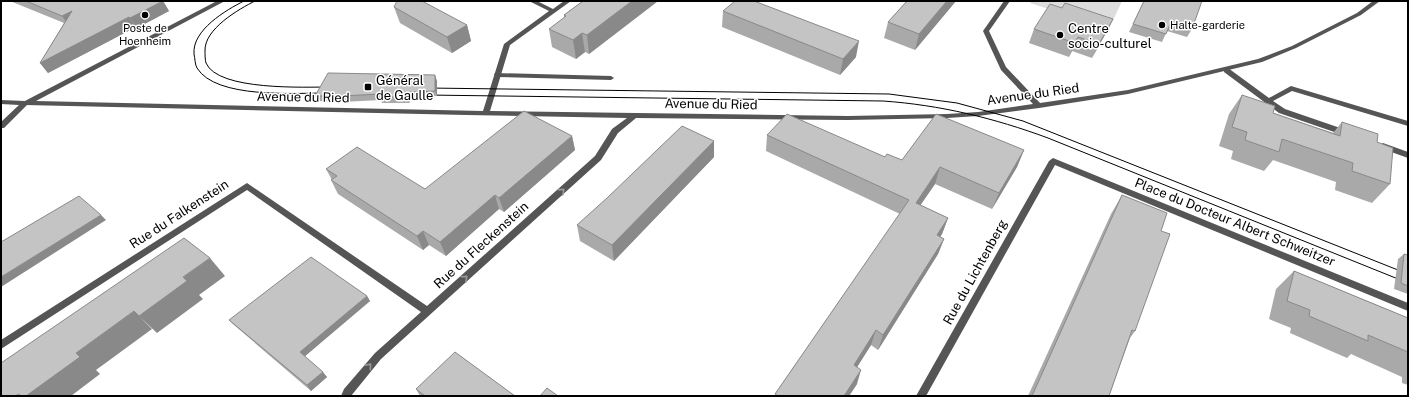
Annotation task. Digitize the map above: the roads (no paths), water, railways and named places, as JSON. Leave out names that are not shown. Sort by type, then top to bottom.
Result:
[{"type":"street","points":[[1,126],[25,103],[222,1]]},
{"type":"street","points":[[532,1],[553,11]]},
{"type":"street","points":[[486,113],[507,44],[568,1]]},
{"type":"street","points":[[1007,1],[986,31],[1003,68],[1039,106]]},
{"type":"street","name":"Avenue du Ried","points":[[1,102],[486,113],[848,118],[978,114],[1128,92],[1260,61],[1359,14],[1377,1]]},
{"type":"street","points":[[1226,70],[1282,112],[1356,137]]},
{"type":"street","points":[[497,75],[611,78]]},
{"type":"street","points":[[1268,101],[1291,88],[1408,124]]},
{"type":"street","name":"Rue du Fleckenstein","points":[[346,396],[347,392],[378,356],[598,158],[615,131],[635,115]]},
{"type":"street","points":[[1378,145],[1408,155]]},
{"type":"street","name":"Place du Docteur Albert Schweitzer","points":[[1053,161],[1408,307]]},
{"type":"street","name":"Rue du Lichtenberg","points":[[921,396],[1053,161]]},
{"type":"street","name":"Rue du Falkenstein","points":[[1,345],[247,186],[428,311]]},
{"type":"tram line","points":[[244,1],[220,15],[204,29],[198,37],[194,54],[197,68],[207,78],[221,85],[238,90],[277,93],[327,93]]},
{"type":"tram line","points":[[255,1],[240,9],[224,21],[210,35],[206,43],[206,63],[214,72],[227,79],[244,83],[283,87],[331,87]]},
{"type":"tram line","points":[[427,88],[889,94],[957,103],[1023,121],[1408,274]]},
{"type":"tram line","points":[[425,95],[883,101],[946,109],[1007,124],[1048,138],[1408,283]]},
{"type":"place","name":"Poste de Hoenheim","points":[[145,15]]},
{"type":"place","name":"Halte-garderie","points":[[1162,25]]},
{"type":"place","name":"Centre socio-culturel","points":[[1060,35]]},
{"type":"place","name":"Général de Gaulle","points":[[368,87]]}]
